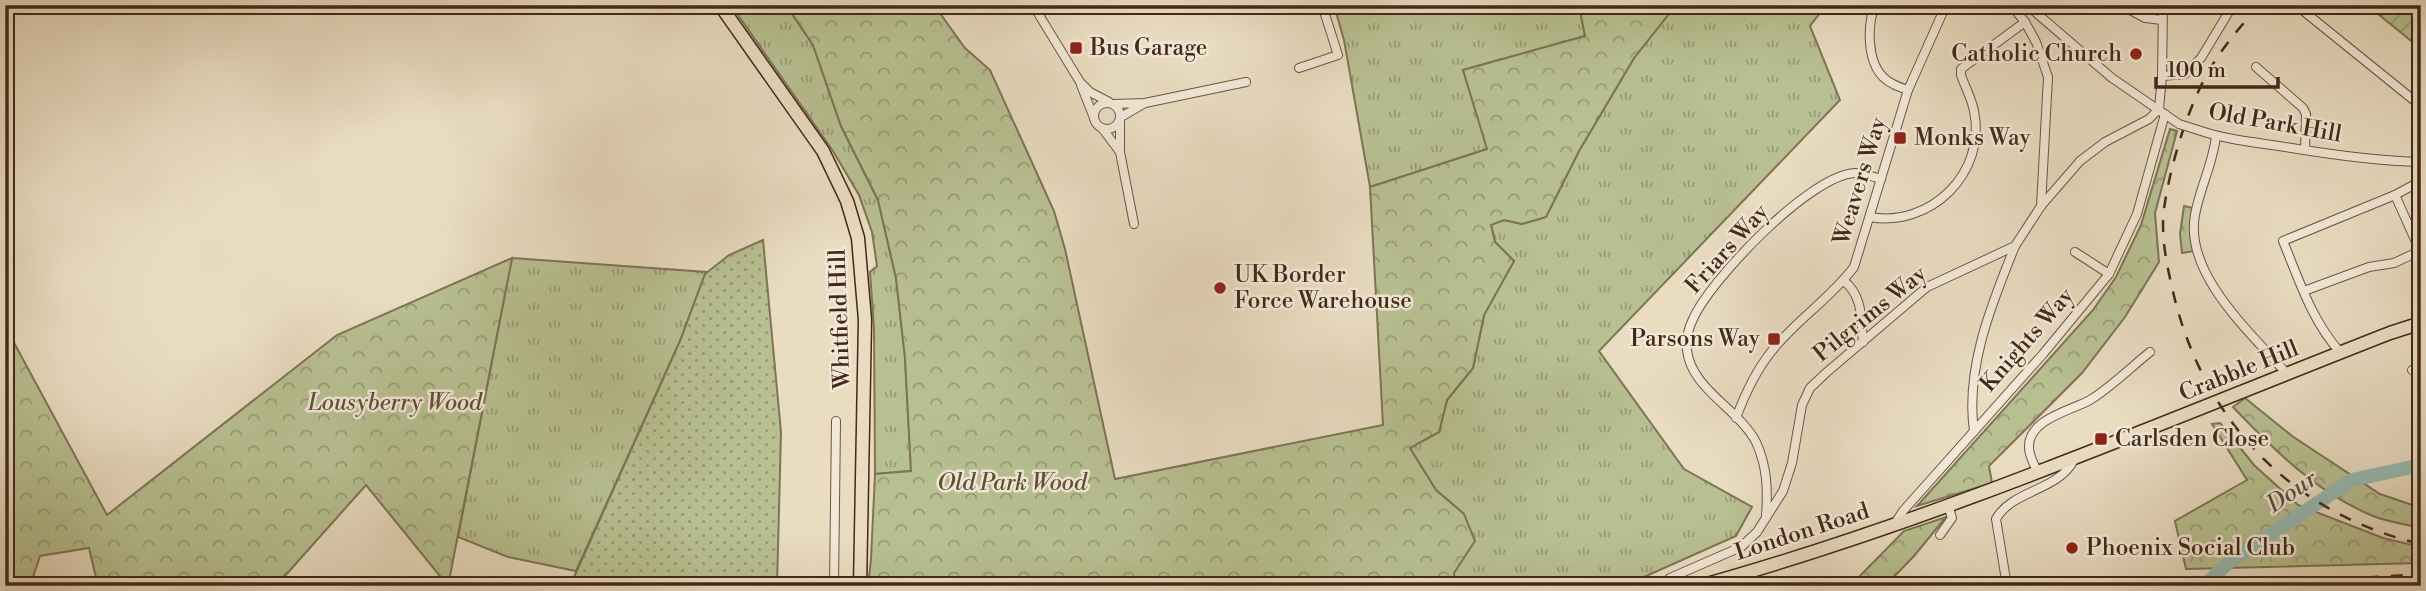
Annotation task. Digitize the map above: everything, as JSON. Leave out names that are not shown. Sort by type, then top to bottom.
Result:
[{"type":"main road","name":"Whitfield Hill","points":[[720,5],[823,151],[847,201],[858,238],[865,320],[860,586]]},
{"type":"main road","name":"Crabble Hill","points":[[1916,517],[2074,460],[2340,352],[2421,323]]},
{"type":"main road","name":"London Road","points":[[1700,586],[1791,561],[1916,517]]},
{"type":"street","points":[[1033,5],[1080,82],[1099,125]]},
{"type":"street","points":[[1299,68],[1338,55],[1322,5]]},
{"type":"street","points":[[1875,5],[1872,55],[1878,70],[1888,82],[1908,90]]},
{"type":"street","name":"Weavers Way","points":[[1736,418],[1750,384],[1772,350],[1844,281],[1858,257],[1908,90],[1946,5]]},
{"type":"street","points":[[2011,5],[2036,42],[2048,77],[2041,206]]},
{"type":"street","name":"Old Park Hill","points":[[2027,5],[2112,78],[2179,124],[2216,136],[2305,150],[2391,162],[2421,162]]},
{"type":"street","points":[[2121,5],[2145,18],[2162,20]]},
{"type":"street","name":"Knights Way","points":[[1893,525],[2043,354],[2109,274],[2137,214],[2162,111],[2162,5]]},
{"type":"street","points":[[2162,76],[2185,74],[2201,58],[2233,5]]},
{"type":"street","points":[[2296,5],[2421,106]]},
{"type":"street","points":[[1870,217],[1891,219],[1910,215],[1935,204],[1955,187],[1969,163],[1975,135],[1974,111],[1961,75],[1962,69],[2025,22]]},
{"type":"street","points":[[2256,67],[2303,108],[2306,114],[2305,150]]},
{"type":"street","points":[[1080,82],[1090,92],[1119,109],[1120,152],[1134,224]]},
{"type":"street","points":[[1120,152],[1099,125],[1094,114],[1097,107],[1111,103],[1145,103],[1246,82]]},
{"type":"street","points":[[1099,125],[1114,128],[1120,120],[1145,103]]},
{"type":"street","points":[[1974,431],[1972,404],[1978,355],[1994,298],[2015,246],[2041,206],[2080,161],[2105,142],[2162,111]]},
{"type":"street","points":[[2216,136],[2214,154],[2194,216],[2193,240],[2203,271],[2218,294],[2287,374]]},
{"type":"street","name":"Friars Way","points":[[1766,517],[1768,489],[1764,464],[1755,440],[1691,366],[1687,333],[1707,295],[1738,258],[1788,210],[1836,178],[1855,173],[1881,179]]},
{"type":"street","points":[[2340,352],[2326,337],[2315,318],[2283,241],[2395,195],[2421,181]]},
{"type":"street","points":[[2304,291],[2369,267],[2394,263],[2420,252],[2395,195]]},
{"type":"street","name":"Pilgrims Way","points":[[1661,586],[1670,578],[1741,547],[1757,533],[1783,491],[1802,405],[1810,388],[1927,287],[2015,246]]},
{"type":"street","points":[[2075,252],[2109,274]]},
{"type":"street","points":[[1844,281],[1853,288],[1858,297],[1863,342]]},
{"type":"street","points":[[2038,473],[2028,447],[2040,426],[2054,415],[2089,400],[2150,352]]},
{"type":"street","name":"Whitfield Hill","points":[[834,586],[836,421]]},
{"type":"street","name":"Crabble Hill","points":[[2007,586],[1996,519],[2003,510],[2053,480],[2071,466],[2074,460]]},
{"type":"street","points":[[1940,535],[1952,518],[1946,506]]},
{"type":"green space","points":[[731,5],[786,5],[813,45],[841,126],[878,200],[896,278],[905,358],[911,471],[875,474],[874,328],[870,272],[877,266],[872,232],[859,195],[833,151]]},
{"type":"green space","name":"Old Park Wood","points":[[786,5],[934,5],[965,48],[990,70],[1054,211],[1065,249],[1115,479],[1383,425],[1370,187],[1487,149],[1463,70],[1585,36],[1579,5],[1676,5],[1634,58],[1579,151],[1546,217],[1522,224],[1504,220],[1491,225],[1495,242],[1514,261],[1484,315],[1473,368],[1447,400],[1439,432],[1410,448],[1436,490],[1464,514],[1475,541],[1454,573],[1455,586],[868,586],[875,474],[911,471],[905,358],[896,278],[878,200],[841,126],[813,45]]},
{"type":"green space","points":[[1334,5],[1579,5],[1585,36],[1463,70],[1488,149],[1370,187],[1344,40]]},
{"type":"green space","points":[[1676,5],[1826,5],[1810,26],[1840,100],[1599,351],[1684,469],[1752,507],[1736,536],[1635,581],[1614,586],[1455,586],[1454,573],[1464,514],[1436,490],[1409,447],[1439,432],[1447,400],[1473,368],[1484,315],[1514,261],[1495,242],[1491,224],[1504,220],[1522,224],[1546,217],[1579,151],[1634,58]]},
{"type":"green space","points":[[2367,5],[2421,5],[2421,49]]},
{"type":"green space","points":[[2170,129],[2177,131],[2155,213],[2159,262],[2125,317],[2082,373],[1989,466],[1992,483],[1917,506],[2093,310],[2116,277],[2141,225]]},
{"type":"green space","points":[[2184,206],[2193,208],[2190,236],[2194,251],[2182,253],[2180,234]]},
{"type":"green space","points":[[763,240],[781,432],[777,586],[570,586],[680,341],[705,274],[729,255]]},
{"type":"green space","points":[[512,258],[706,272],[680,341],[576,571],[508,557],[458,537]]},
{"type":"green space","name":"Lousyberry Wood","points":[[512,258],[448,586],[366,485],[276,586],[98,586],[89,548],[40,556],[30,586],[5,586],[5,326],[107,515],[337,335]]},
{"type":"green space","points":[[2245,398],[2292,436],[2380,494],[2421,508],[2421,528],[2373,516],[2315,483],[2264,439],[2233,407]]},
{"type":"green space","points":[[2220,423],[2254,465],[2298,505],[2383,538],[2421,547],[2421,563],[2186,569],[2175,521],[2247,480],[2212,424]]},
{"type":"green space","points":[[1946,517],[1885,586],[1850,586],[1904,531]]},
{"type":"waterway","name":"Dour","points":[[2204,586],[2229,562],[2352,480],[2421,465]]},
{"type":"railway","points":[[2259,5],[2223,49],[2204,79],[2176,154],[2163,221],[2166,257],[2176,304],[2191,348],[2211,389],[2235,426],[2264,459],[2297,488],[2335,512],[2376,530],[2421,544]]},
{"type":"railway","points":[[2127,586],[2282,583],[2421,574]]},
{"type":"place","name":"Bus Garage","points":[[1076,48]]},
{"type":"place","name":"Catholic Church","points":[[2136,54]]},
{"type":"place","name":"Monks Way","points":[[1900,138]]},
{"type":"place","name":"UK Border Force Warehouse","points":[[1220,288]]},
{"type":"place","name":"Parsons Way","points":[[1774,339]]},
{"type":"place","name":"Carlsden Close","points":[[2101,439]]},
{"type":"place","name":"Phoenix Social Club","points":[[2072,548]]}]
